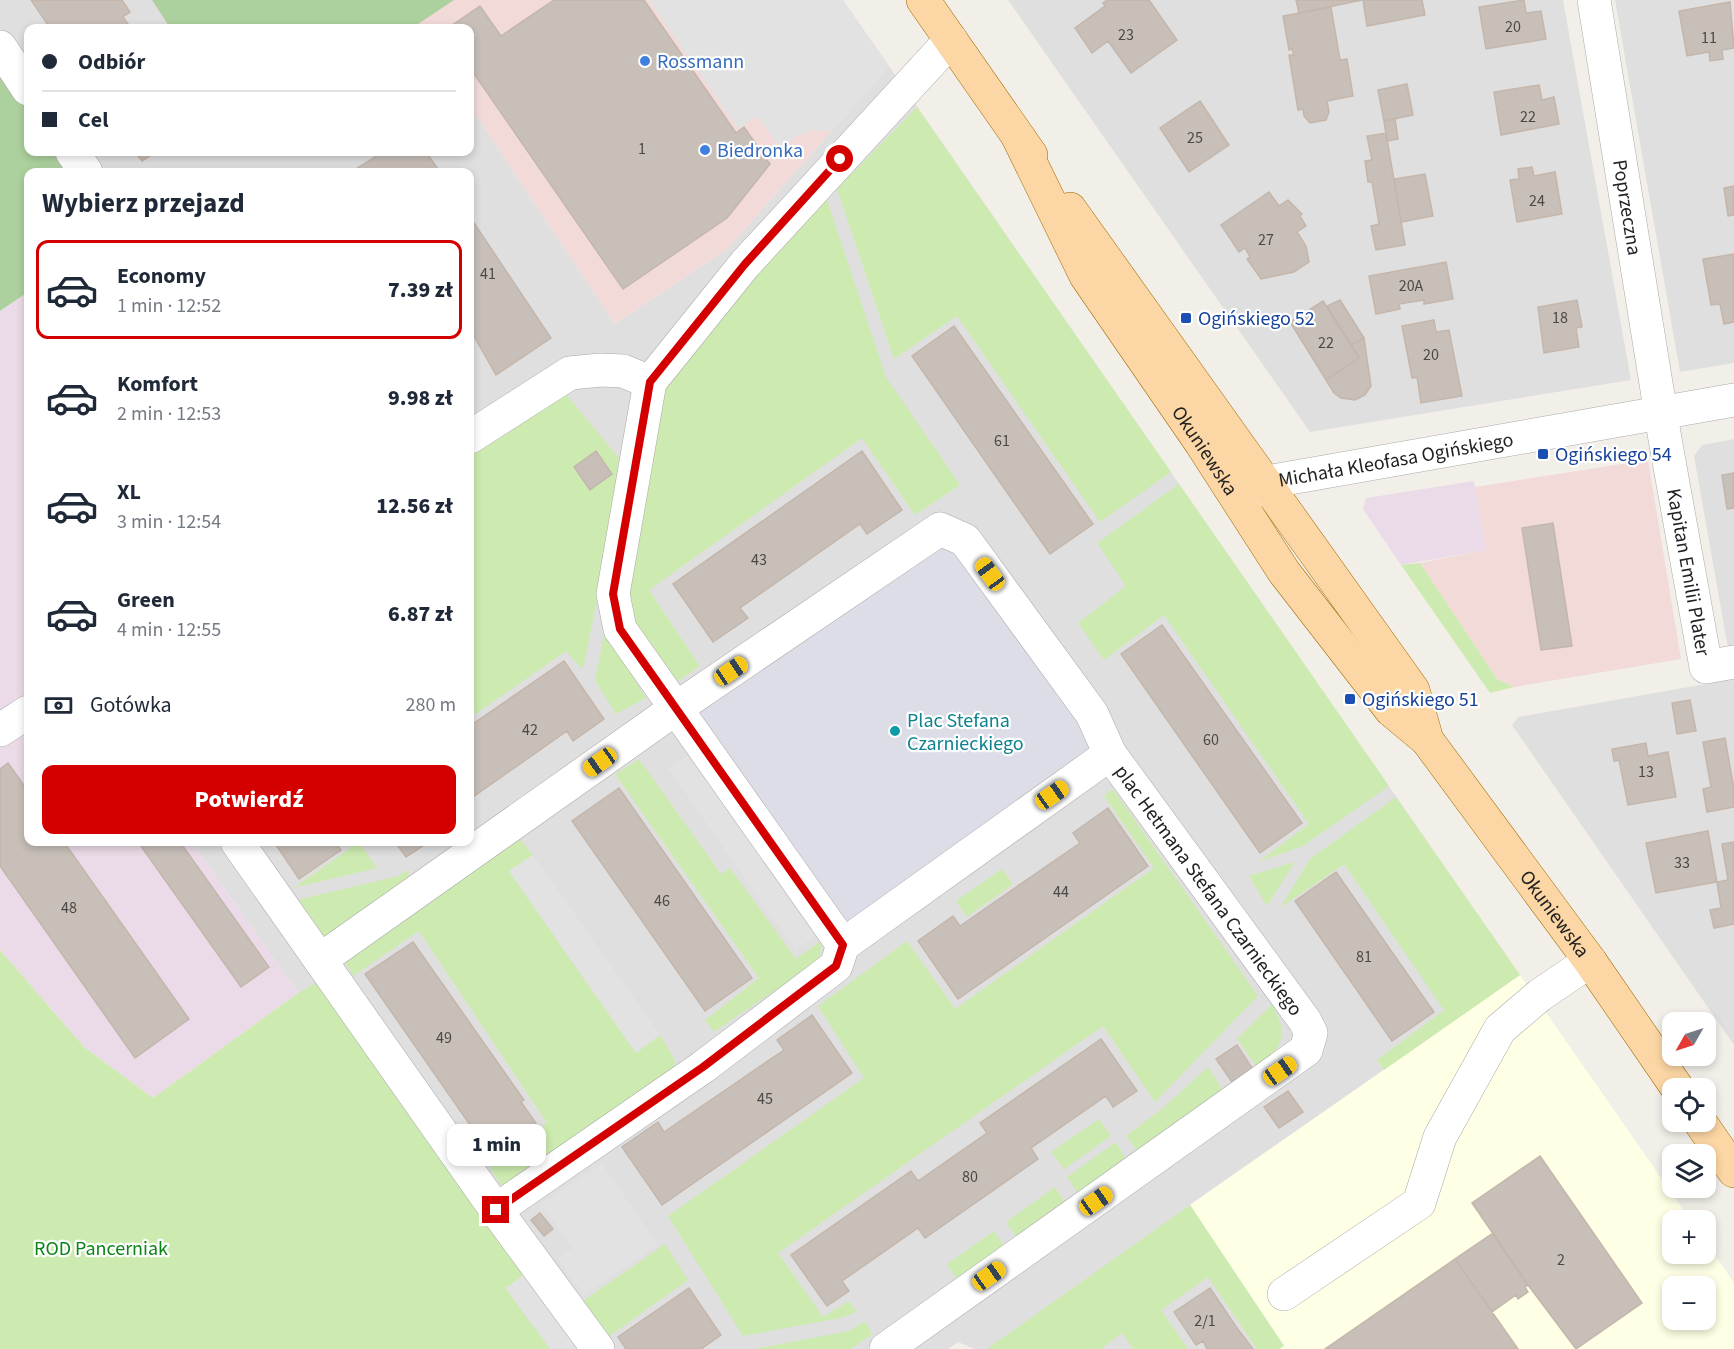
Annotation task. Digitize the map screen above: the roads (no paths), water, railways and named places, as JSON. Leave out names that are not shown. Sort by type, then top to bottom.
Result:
[{"type":"main road","name":"Okuniewska","points":[[923,0],[1018,137],[1267,482],[1413,690],[1427,740]]},
{"type":"main road","name":"Okuniewska","points":[[1018,137],[1086,276],[1239,502],[1284,573],[1391,710],[1427,740],[1590,961],[1670,1078]]},
{"type":"main road","points":[[1707,1132],[1734,1171]]},
{"type":"street","name":"Poprzeczna","points":[[1594,0],[1661,414]]},
{"type":"street","points":[[843,945],[620,629],[613,594],[650,382],[745,264],[951,40]]},
{"type":"street","points":[[0,47],[24,83]]},
{"type":"street","points":[[474,434],[570,373],[601,370],[623,371],[650,382]]},
{"type":"street","name":"Michała Kleofasa Ogińskiego","points":[[1239,502],[1267,482],[1734,400]]},
{"type":"street","name":"Kapitan Emilii Plater","points":[[1661,414],[1706,667],[1734,662]]},
{"type":"street","name":"plac Hetmana Stefana Czarnieckiego","points":[[320,960],[675,709],[940,530],[965,540],[1092,714],[1110,754],[1305,1021],[1311,1033],[1306,1050],[1288,1065],[886,1349]]},
{"type":"street","points":[[0,730],[24,715]]},
{"type":"street","name":"plac Hetmana Stefana Czarnieckiego","points":[[496,1210],[703,1067],[836,966],[843,945],[1110,754]]},
{"type":"street","points":[[240,846],[496,1210],[598,1349]]},
{"type":"street","points":[[1284,1294],[1419,1203],[1440,1137],[1500,1029],[1540,995],[1590,961]]},
{"type":"place","name":"Rossmann","points":[[645,61]]},
{"type":"place","name":"Biedronka","points":[[705,150]]},
{"type":"place","name":"Ogińskiego 52","points":[[1186,318]]},
{"type":"place","name":"Ogińskiego 54","points":[[1543,454]]},
{"type":"place","name":"Ogińskiego 51","points":[[1350,699]]},
{"type":"place","name":"Plac Stefana Czarnieckiego","points":[[895,731]]},
{"type":"park label","name":"ROD Pancerniak","points":[[101,1248]]}]
